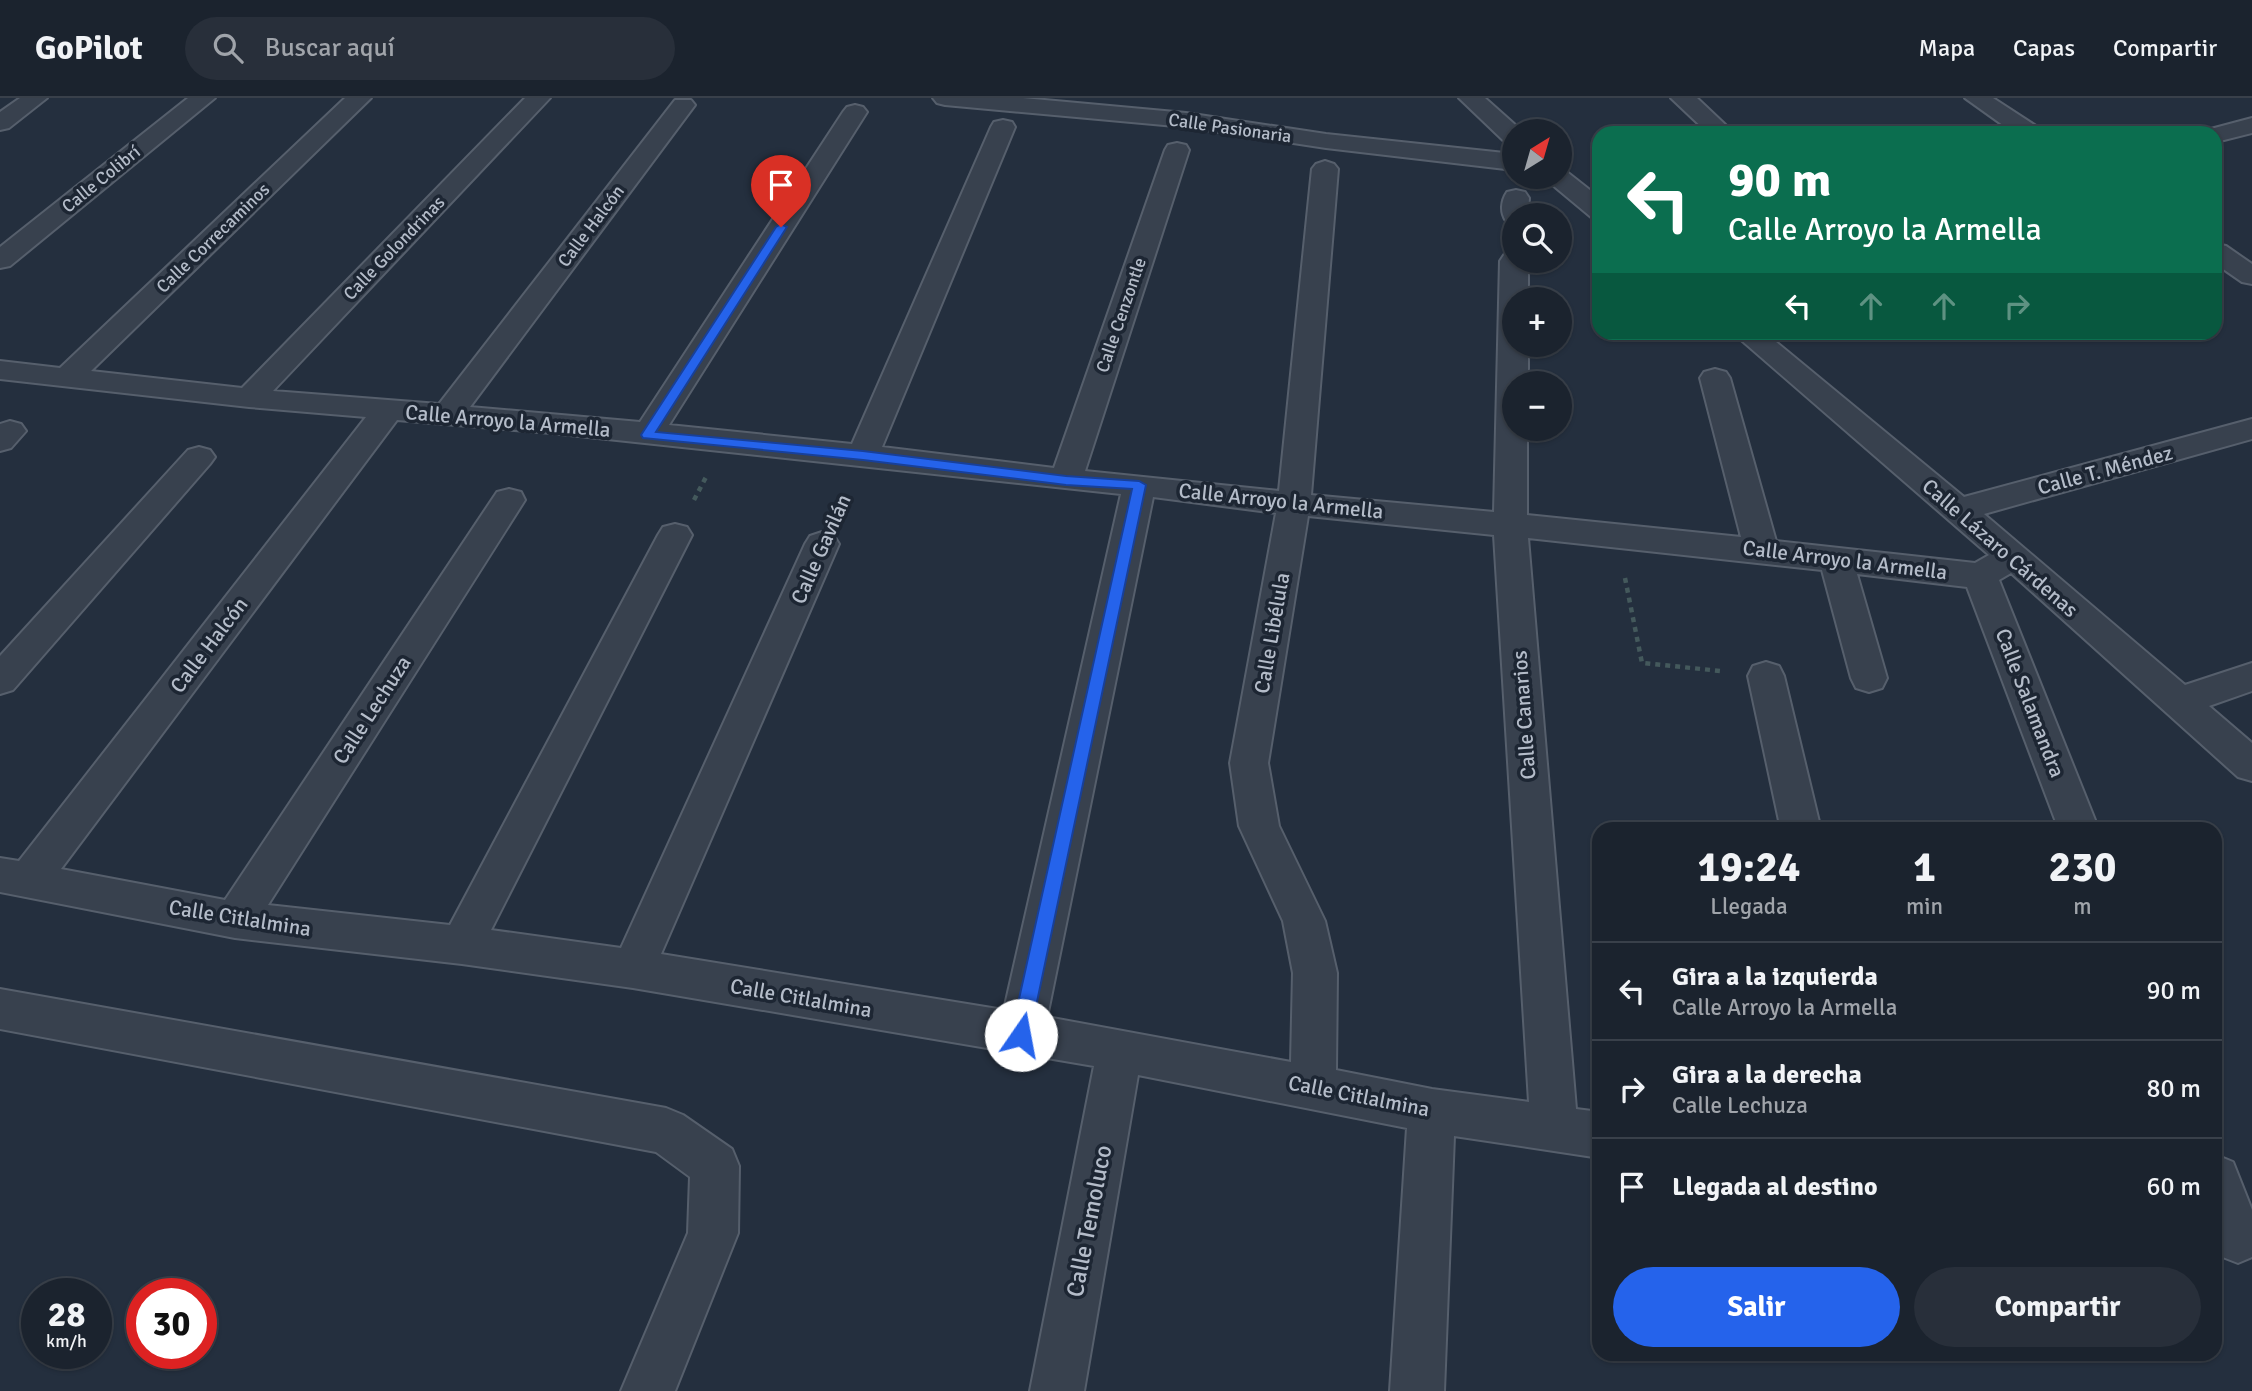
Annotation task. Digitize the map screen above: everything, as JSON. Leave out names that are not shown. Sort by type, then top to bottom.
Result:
[{"type":"street","points":[[0,123],[35,98]]},
{"type":"street","name":"Calle Colibrí","points":[[0,260],[203,98]]},
{"type":"street","name":"Calle Correcaminos","points":[[67,378],[359,98]]},
{"type":"street","name":"Calle Golondrinas","points":[[249,398],[538,98]]},
{"type":"street","name":"Calle Pasionaria","points":[[945,98],[1186,120],[1326,141],[1502,161]]},
{"type":"street","points":[[1471,98],[1502,127]]},
{"type":"street","points":[[1683,98],[1714,126]]},
{"type":"street","points":[[1977,98],[2019,126]]},
{"type":"street","name":"Calle Halcón","points":[[448,414],[683,106]]},
{"type":"street","points":[[647,435],[855,112]]},
{"type":"street","points":[[2222,133],[2252,125]]},
{"type":"street","points":[[863,456],[1003,127]]},
{"type":"street","name":"Calle Cenzontle","points":[[1066,480],[1177,149]]},
{"type":"street","name":"Calle Libélula","points":[[1313,1086],[1315,973],[1304,921],[1259,826],[1250,763],[1294,504],[1325,169]]},
{"type":"street","points":[[1572,188],[1592,205]]},
{"type":"street","points":[[2222,257],[2252,276]]},
{"type":"street","name":"Calle Lázaro Cárdenas","points":[[1755,340],[2013,556],[2252,766]]},
{"type":"street","name":"Calle Canarios","points":[[1513,357],[1510,524],[1555,1128]]},
{"type":"street","name":"Calle Arroyo la Armella","points":[[0,370],[249,398],[448,414],[863,456],[1294,504],[1761,550],[1980,576]]},
{"type":"street","points":[[1715,378],[1761,550]]},
{"type":"street","name":"Calle Halcón","points":[[15,878],[388,410]]},
{"type":"street","name":"Calle T. Méndez","points":[[1957,510],[2252,429]]},
{"type":"street","points":[[0,680],[199,457]]},
{"type":"street","points":[[1021,1035],[1139,485]]},
{"type":"street","name":"Calle Lechuza","points":[[235,920],[509,500]]},
{"type":"street","points":[[462,946],[675,536]]},
{"type":"street","name":"Calle Gavilán","points":[[633,969],[822,544]]},
{"type":"street","points":[[1980,576],[2013,556]]},
{"type":"street","points":[[1836,559],[1869,678]]},
{"type":"street","name":"Calle Salamandra","points":[[1980,576],[2076,822]]},
{"type":"street","points":[[1766,676],[1799,822]]},
{"type":"street","points":[[2177,702],[2252,677]]},
{"type":"street","name":"Calle Citlalmina","points":[[15,878],[235,920],[633,969],[1120,1050],[1432,1111],[1592,1134]]},
{"type":"street","points":[[0,1009],[666,1131],[715,1166],[713,1233],[648,1391]]},
{"type":"street","name":"Calle Temoluco","points":[[1057,1391],[1120,1050]]},
{"type":"street","points":[[1417,1391],[1432,1111]]},
{"type":"street","points":[[2222,1197],[2235,1237]]},
{"type":"path","points":[[675,536],[725,442]]},
{"type":"path","points":[[1616,535],[1642,663]]},
{"type":"route","points":[[781,227],[647,435],[863,456],[1066,480],[1139,485],[1021,1035]]}]
